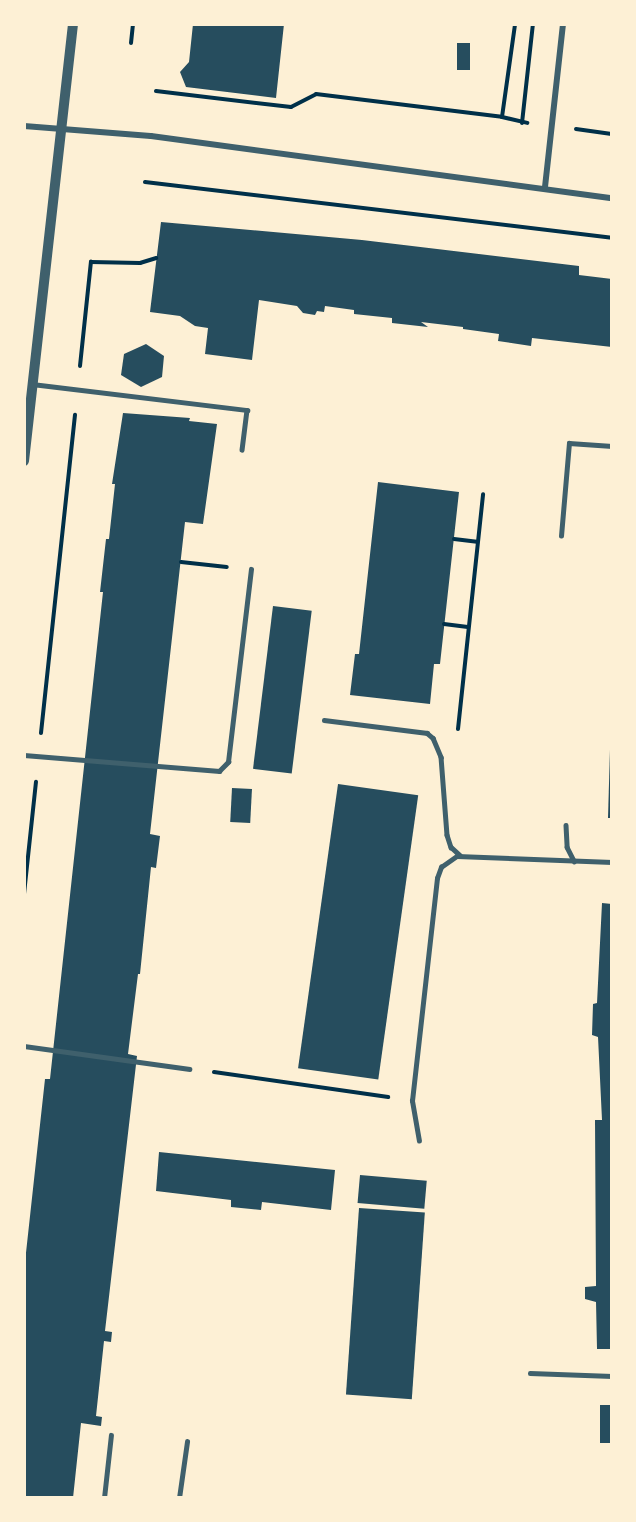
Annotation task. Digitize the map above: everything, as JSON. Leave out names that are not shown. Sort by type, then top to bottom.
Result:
[{"type":"street","points":[[24,461],[73,24]]},
{"type":"street","points":[[545,187],[563,24]]},
{"type":"street","points":[[24,126],[151,136],[545,187],[612,198]]},
{"type":"lane","points":[[32,384],[247,410],[242,450]]},
{"type":"lane","points":[[561,536],[569,443],[612,446]]},
{"type":"lane","points":[[24,755],[219,771],[228,762],[251,569]]},
{"type":"lane","points":[[324,720],[427,733],[434,738],[441,757],[448,841],[451,848],[462,856]]},
{"type":"lane","points":[[566,825],[567,848],[574,861]]},
{"type":"lane","points":[[419,1141],[412,1101],[437,878],[441,867],[450,859],[462,856],[612,862]]},
{"type":"lane","points":[[24,1046],[189,1069]]},
{"type":"lane","points":[[530,1373],[612,1376]]},
{"type":"lane","points":[[104,1498],[111,1435]]},
{"type":"lane","points":[[179,1498],[187,1442]]},
{"type":"path","points":[[131,43],[133,24]]},
{"type":"path","points":[[502,117],[515,24]]},
{"type":"path","points":[[522,123],[533,24]]},
{"type":"path","points":[[156,91],[291,107],[316,94],[502,117],[522,123],[612,134]]},
{"type":"path","points":[[145,182],[612,238]]},
{"type":"path","points":[[24,894],[91,262],[140,263],[156,258]]},
{"type":"path","points":[[457,737],[483,494]]},
{"type":"path","points":[[454,539],[477,542]]},
{"type":"path","points":[[181,562],[196,564]]},
{"type":"path","points":[[444,624],[468,627]]},
{"type":"path","points":[[189,1069],[412,1101]]},
{"type":"building","points":[[193,24],[284,24],[276,98],[186,87],[180,72],[189,62]]},
{"type":"building","points":[[457,43],[470,43],[470,70],[457,70]]},
{"type":"building","points":[[161,222],[362,240],[579,266],[579,275],[612,279],[612,347],[532,338],[531,346],[498,341],[499,334],[463,329],[463,327],[421,322],[428,327],[392,323],[392,318],[354,314],[354,310],[325,306],[324,312],[317,311],[315,315],[303,313],[297,306],[259,300],[252,360],[205,354],[208,328],[195,326],[180,316],[150,312]]},
{"type":"building","points":[[146,344],[164,356],[162,377],[141,387],[121,375],[124,354]]},
{"type":"building","points":[[123,413],[190,418],[189,421],[217,424],[203,524],[185,522],[150,834],[160,836],[156,868],[151,867],[140,974],[138,974],[128,1054],[137,1056],[105,1331],[112,1332],[111,1342],[104,1341],[96,1416],[102,1417],[101,1426],[81,1423],[73,1498],[24,1498],[24,1271],[45,1079],[50,1079],[103,592],[100,592],[106,539],[109,539],[115,484],[112,484]]},
{"type":"building","points":[[378,482],[459,492],[440,664],[434,664],[430,704],[350,695],[355,654],[359,654]]},
{"type":"building","points":[[273,606],[312,611],[292,774],[253,769]]},
{"type":"building","points":[[610,749],[612,749],[612,818],[608,818]]},
{"type":"building","points":[[338,784],[418,795],[378,1079],[298,1068]]},
{"type":"building","points":[[232,788],[252,789],[250,823],[230,822]]},
{"type":"building","points":[[602,903],[612,904],[612,1349],[597,1349],[596,1302],[585,1299],[585,1287],[596,1286],[595,1120],[602,1120],[598,1037],[592,1035],[593,1004],[597,1003]]},
{"type":"building","points":[[159,1152],[335,1170],[331,1210],[262,1202],[261,1210],[231,1207],[231,1200],[156,1191]]},
{"type":"building","points":[[360,1175],[427,1181],[424,1209],[358,1203]]},
{"type":"building","points":[[359,1208],[425,1213],[412,1399],[346,1395]]},
{"type":"building","points":[[600,1405],[612,1405],[612,1443],[600,1443]]}]
